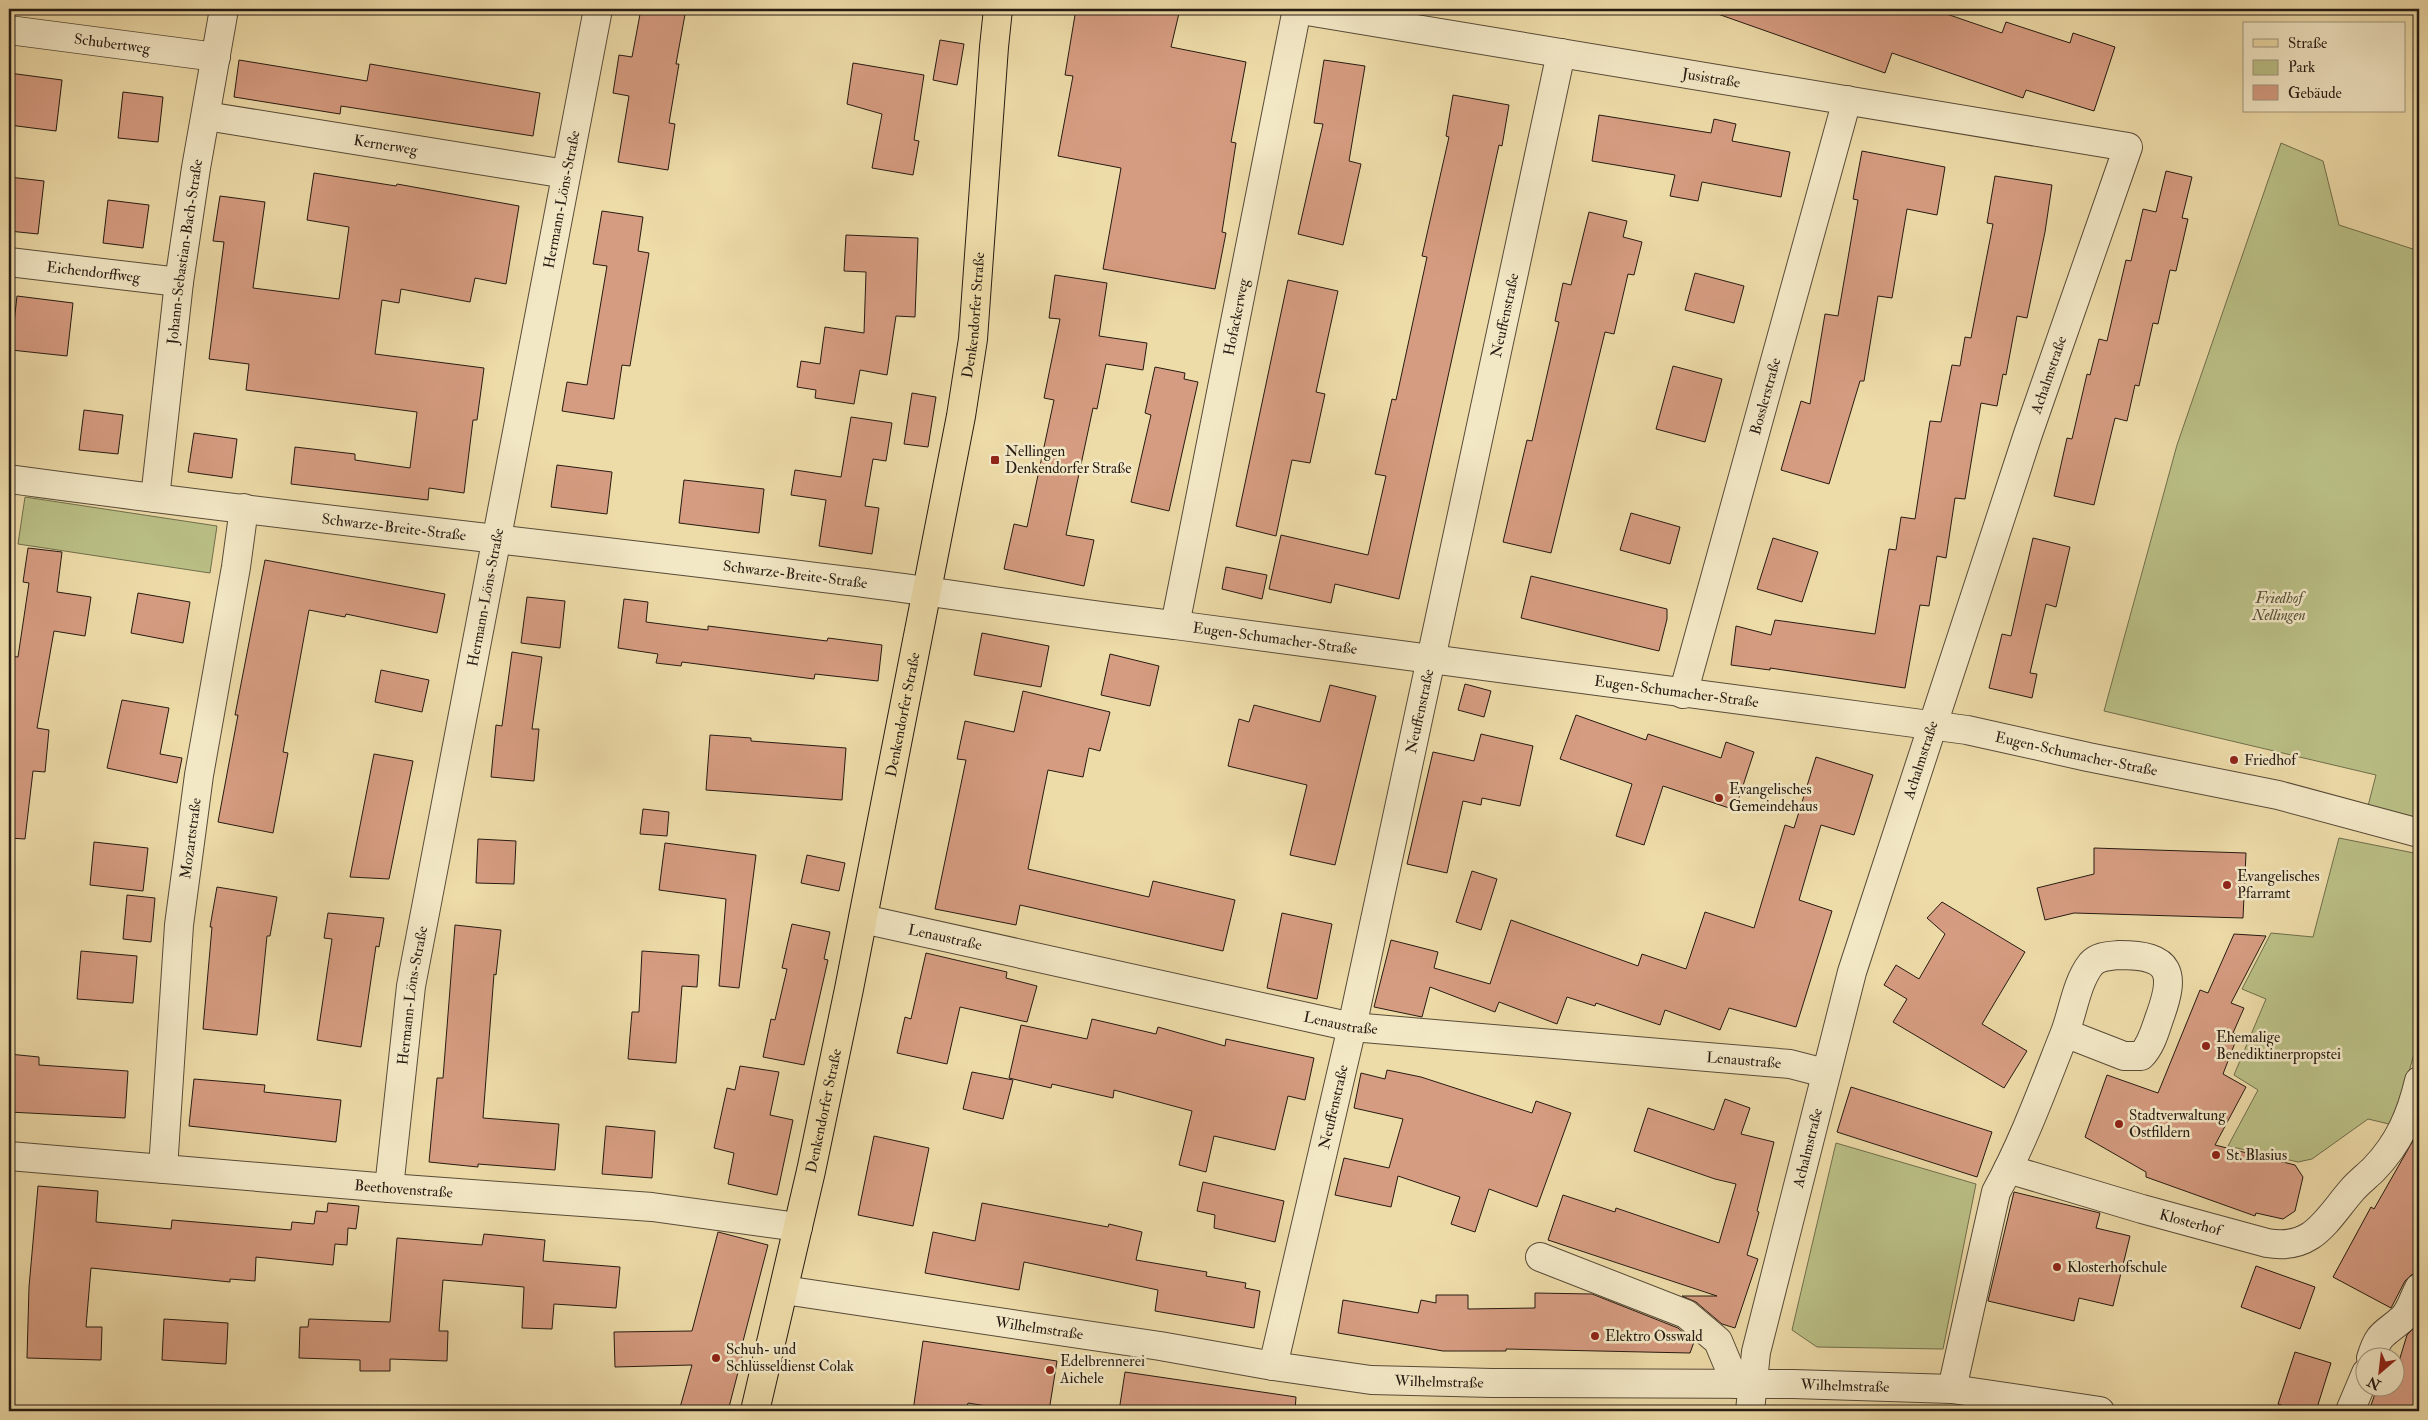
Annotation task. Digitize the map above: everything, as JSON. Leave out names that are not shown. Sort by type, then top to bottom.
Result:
[{"type":"main road","name":"Denkendorfer Straße","points":[[755,1411],[798,1227],[863,919],[961,416],[973,339],[998,9]]},
{"type":"street","name":"Johann-Sebastian-Bach-Straße","points":[[154,498],[179,282],[196,168],[224,9]]},
{"type":"street","name":"Hermann-Löns-Straße","points":[[389,1188],[411,986],[598,9]]},
{"type":"street","name":"Jusistraße","points":[[1296,9],[2128,147]]},
{"type":"street","name":"Hofackerweg","points":[[1175,625],[1296,9]]},
{"type":"street","name":"Schubertweg","points":[[9,30],[216,57]]},
{"type":"street","name":"Neuffenstraße","points":[[1273,1366],[1352,1027],[1561,54]]},
{"type":"street","name":"Bosslerstraße","points":[[1683,694],[1846,100]]},
{"type":"street","name":"Kernerweg","points":[[206,116],[566,174]]},
{"type":"street","name":"Achalmstraße","points":[[1750,1411],[1744,1383],[1756,1352],[1852,972],[2028,434],[2128,147]]},
{"type":"street","name":"Eichendorffweg","points":[[9,262],[179,282]]},
{"type":"street","name":"Schwarze-Breite-Straße","points":[[9,482],[498,538],[928,592]]},
{"type":"street","name":"Mozartstraße","points":[[163,1170],[179,925],[199,775],[244,508]]},
{"type":"street","name":"Eugen-Schumacher-Straße","points":[[928,592],[1107,618],[1175,625],[1931,727],[1967,730],[2088,757],[2278,795],[2419,833]]},
{"type":"street","name":"Lenaustraße","points":[[863,919],[1352,1027],[1790,1064],[1825,1073]]},
{"type":"street","points":[[1952,1389],[1993,1200],[2065,1034]]},
{"type":"street","name":"Klosterhof","points":[[2008,1169],[2142,1209],[2282,1246],[2298,1243],[2310,1237],[2325,1224],[2353,1189],[2375,1168],[2404,1130],[2412,1109],[2419,1081]]},
{"type":"street","name":"Beethovenstraße","points":[[9,1156],[389,1188],[652,1207],[798,1227]]},
{"type":"street","points":[[1540,1257],[1686,1314],[1718,1341],[1744,1383]]},
{"type":"street","points":[[2374,1348],[2383,1332],[2403,1318],[2419,1288]]},
{"type":"street","name":"Wilhelmstraße","points":[[784,1290],[1160,1346],[1273,1366],[1371,1380],[1408,1382],[1744,1383],[1952,1389],[2100,1411]]},
{"type":"street","points":[[2350,1411],[2356,1397]]},
{"type":"green space","name":"Friedhof Nellingen","points":[[2281,143],[2323,161],[2339,225],[2419,251],[2419,819],[2368,806],[2376,775],[2104,711],[2177,445]]},
{"type":"green space","points":[[25,497],[217,526],[210,573],[18,544]]},
{"type":"green space","points":[[2339,838],[2419,854],[2419,1035],[2403,1094],[2389,1124],[2368,1119],[2312,1159],[2298,1162],[2228,1146],[2258,1090],[2234,1075],[2266,999],[2242,989],[2271,933],[2313,937]]},
{"type":"green space","points":[[1836,1143],[1976,1184],[1943,1349],[1817,1347],[1792,1330]]},
{"type":"building","points":[[641,9],[686,9],[676,64],[679,64],[669,123],[675,124],[668,170],[618,162],[629,96],[613,93],[619,55],[632,57]]},
{"type":"building","points":[[1076,9],[1180,9],[1171,47],[1246,62],[1231,142],[1236,143],[1222,232],[1226,233],[1215,289],[1103,269],[1121,168],[1058,156],[1073,76],[1065,75]]},
{"type":"building","points":[[1715,9],[1932,9],[2002,33],[2006,22],[2070,43],[2073,33],[2115,47],[2094,111],[2026,90],[2023,98],[1892,53],[1885,73],[1715,13]]},
{"type":"building","points":[[940,40],[964,44],[957,85],[933,80]]},
{"type":"building","points":[[239,60],[367,81],[370,64],[540,93],[533,136],[341,106],[340,114],[234,97]]},
{"type":"building","points":[[1324,60],[1365,66],[1349,161],[1361,164],[1343,245],[1298,234],[1323,124],[1314,123]]},
{"type":"building","points":[[853,63],[924,75],[914,140],[919,141],[913,175],[872,168],[882,114],[847,104]]},
{"type":"building","points":[[9,73],[62,80],[56,131],[9,125]]},
{"type":"building","points":[[123,92],[163,97],[158,142],[118,138]]},
{"type":"building","points":[[1453,95],[1509,105],[1502,146],[1499,145],[1399,599],[1335,584],[1331,603],[1269,589],[1281,535],[1368,555],[1386,476],[1375,474],[1392,399],[1396,400],[1427,257],[1422,256],[1449,137],[1446,136]]},
{"type":"building","points":[[1599,115],[1711,133],[1714,119],[1736,124],[1732,141],[1790,152],[1781,197],[1702,182],[1698,201],[1670,196],[1675,175],[1592,161]]},
{"type":"building","points":[[1862,151],[1945,167],[1937,215],[1907,209],[1892,298],[1878,296],[1864,381],[1860,381],[1829,484],[1781,470],[1801,401],[1810,404],[1825,314],[1838,316],[1858,200],[1853,199]]},
{"type":"building","points":[[2166,171],[2192,177],[2182,218],[2188,219],[2176,271],[2170,270],[2158,324],[2153,323],[2139,386],[2135,385],[2127,421],[2115,418],[2094,505],[2054,496],[2067,438],[2072,439],[2087,374],[2090,375],[2099,339],[2107,341],[2126,260],[2131,261],[2143,209],[2156,212]]},
{"type":"building","points":[[314,173],[396,186],[397,184],[519,206],[506,284],[475,278],[470,302],[401,289],[399,303],[382,300],[375,354],[484,368],[477,420],[473,420],[464,493],[429,488],[428,500],[291,484],[295,447],[355,454],[355,460],[410,468],[417,412],[246,390],[249,364],[209,359],[224,242],[213,241],[220,196],[265,202],[253,288],[339,299],[349,227],[307,220]]},
{"type":"building","points":[[1995,176],[2052,185],[2045,232],[2027,318],[2017,316],[2006,375],[2003,374],[1997,406],[1981,403],[1965,499],[1955,498],[1946,558],[1937,556],[1929,606],[1920,605],[1905,688],[1770,668],[1770,670],[1731,665],[1736,626],[1771,635],[1775,620],[1875,634],[1889,549],[1896,550],[1901,517],[1915,519],[1930,421],[1941,422],[1952,365],[1960,366],[1965,337],[1971,338],[1993,224],[1987,223]]},
{"type":"building","points":[[9,177],[44,181],[38,234],[9,231]]},
{"type":"building","points":[[108,200],[149,205],[143,248],[103,243]]},
{"type":"building","points":[[602,211],[643,217],[638,251],[649,253],[630,366],[622,365],[614,419],[562,411],[567,382],[587,385],[607,266],[593,264]]},
{"type":"building","points":[[1589,212],[1627,221],[1623,237],[1642,242],[1634,275],[1628,274],[1614,334],[1605,332],[1551,553],[1503,542],[1527,440],[1532,441],[1559,322],[1555,321],[1563,283],[1571,285]]},
{"type":"building","points":[[846,235],[918,238],[915,317],[896,316],[887,375],[860,370],[854,404],[815,398],[816,390],[797,387],[801,361],[820,364],[825,327],[864,333],[866,272],[844,271]]},
{"type":"building","points":[[1695,273],[1744,286],[1734,323],[1685,310]]},
{"type":"building","points":[[1055,275],[1107,283],[1099,336],[1147,343],[1143,370],[1106,364],[1097,409],[1093,408],[1066,535],[1094,540],[1084,586],[1004,569],[1014,524],[1027,527],[1054,400],[1044,398],[1060,319],[1049,318]]},
{"type":"building","points":[[1288,280],[1338,291],[1316,392],[1325,394],[1310,463],[1292,460],[1276,536],[1236,526]]},
{"type":"building","points":[[17,296],[73,303],[67,356],[11,350]]},
{"type":"building","points":[[1673,366],[1722,379],[1705,442],[1656,429]]},
{"type":"building","points":[[1155,367],[1185,373],[1184,379],[1198,382],[1169,511],[1131,502],[1151,415],[1145,413]]},
{"type":"building","points":[[912,393],[936,397],[928,447],[904,444]]},
{"type":"building","points":[[84,410],[123,415],[118,454],[79,450]]},
{"type":"building","points":[[851,417],[892,423],[886,461],[873,459],[865,506],[879,508],[872,554],[819,546],[826,500],[791,495],[795,470],[841,477]]},
{"type":"building","points":[[194,433],[237,439],[232,478],[188,472]]},
{"type":"building","points":[[557,465],[612,472],[607,514],[551,507]]},
{"type":"building","points":[[684,480],[764,489],[759,533],[679,523]]},
{"type":"building","points":[[1631,513],[1680,527],[1670,564],[1620,550]]},
{"type":"building","points":[[1773,538],[1818,552],[1802,602],[1757,589]]},
{"type":"building","points":[[2033,538],[2070,547],[2056,607],[2046,604],[2030,673],[2037,674],[2032,698],[1989,688],[2002,634],[2011,636]]},
{"type":"building","points":[[28,548],[62,552],[57,592],[91,597],[85,636],[54,631],[37,728],[49,730],[45,772],[33,771],[25,839],[9,838],[9,656],[18,657],[29,583],[23,582]]},
{"type":"building","points":[[265,560],[445,594],[437,633],[346,614],[345,617],[309,610],[283,752],[288,753],[273,833],[218,822],[238,715],[235,715]]},
{"type":"building","points":[[1226,567],[1267,575],[1262,599],[1222,589]]},
{"type":"building","points":[[1531,576],[1667,609],[1667,619],[1659,651],[1521,618]]},
{"type":"building","points":[[138,593],[190,602],[183,643],[131,633]]},
{"type":"building","points":[[527,597],[565,601],[560,648],[521,643]]},
{"type":"building","points":[[624,599],[648,602],[646,622],[708,630],[708,626],[827,641],[828,638],[882,645],[878,681],[815,674],[814,679],[682,662],[681,666],[656,663],[658,654],[618,648]]},
{"type":"building","points":[[982,633],[1049,646],[1041,687],[974,675]]},
{"type":"building","points":[[512,652],[542,657],[532,729],[539,729],[534,781],[491,777],[496,725],[502,726]]},
{"type":"building","points":[[1110,654],[1159,666],[1150,706],[1101,695]]},
{"type":"building","points":[[381,670],[429,680],[422,712],[375,702]]},
{"type":"building","points":[[1465,684],[1491,691],[1484,717],[1458,710]]},
{"type":"building","points":[[1330,685],[1376,696],[1335,865],[1290,855],[1307,785],[1228,766],[1239,719],[1249,722],[1254,705],[1320,722]]},
{"type":"building","points":[[1023,691],[1110,712],[1100,751],[1089,748],[1083,777],[1048,770],[1028,869],[1149,897],[1153,881],[1235,900],[1223,951],[1020,905],[1016,925],[935,909],[966,760],[957,759],[965,721],[1014,732]]},
{"type":"building","points":[[122,700],[169,708],[160,754],[182,758],[177,783],[107,768]]},
{"type":"building","name":"Evangelisches Gemeindehaus","points":[[1576,715],[1646,740],[1648,734],[1721,758],[1726,742],[1754,752],[1735,810],[1663,786],[1644,845],[1616,836],[1632,784],[1560,759]]},
{"type":"building","points":[[1481,734],[1533,746],[1520,806],[1482,798],[1481,805],[1463,801],[1447,873],[1407,864],[1433,752],[1474,761]]},
{"type":"building","points":[[710,735],[751,738],[751,741],[846,748],[842,800],[706,790]]},
{"type":"building","points":[[374,754],[413,761],[389,879],[350,877]]},
{"type":"building","points":[[1816,757],[1873,775],[1854,835],[1821,825],[1799,900],[1832,911],[1796,1027],[1729,1008],[1720,1030],[1665,1010],[1660,1025],[1596,1003],[1595,1006],[1567,997],[1557,1024],[1499,1002],[1495,1012],[1430,987],[1422,1017],[1374,1007],[1391,940],[1438,952],[1434,968],[1490,984],[1511,920],[1638,966],[1642,954],[1686,969],[1705,912],[1754,928],[1785,825],[1794,828]]},
{"type":"building","points":[[643,809],[669,812],[667,836],[640,834]]},
{"type":"building","points":[[478,839],[516,841],[514,884],[476,883]]},
{"type":"building","points":[[94,842],[148,848],[143,891],[90,885]]},
{"type":"building","points":[[665,843],[756,855],[739,988],[719,986],[726,899],[659,890]]},
{"type":"building","points":[[2094,848],[2246,853],[2243,918],[2074,913],[2045,920],[2037,888],[2094,874]]},
{"type":"building","points":[[807,855],[845,863],[839,891],[801,883]]},
{"type":"building","points":[[1472,871],[1497,879],[1481,930],[1456,922]]},
{"type":"building","points":[[217,887],[277,897],[270,936],[267,936],[257,1035],[203,1029],[212,927],[210,927]]},
{"type":"building","points":[[127,895],[155,898],[151,942],[123,939]]},
{"type":"building","points":[[1942,902],[2025,952],[1982,1024],[2027,1051],[2004,1088],[1893,1022],[1907,999],[1884,985],[1896,965],[1919,979],[1945,934],[1927,918]]},
{"type":"building","points":[[328,913],[384,918],[379,947],[376,946],[361,1047],[317,1040],[332,939],[324,938]]},
{"type":"building","points":[[1282,913],[1332,924],[1317,999],[1267,988]]},
{"type":"building","points":[[792,924],[830,932],[824,959],[828,960],[804,1065],[763,1057],[771,1019],[775,1020],[787,969],[782,968]]},
{"type":"building","points":[[455,925],[501,930],[496,975],[494,974],[483,1118],[559,1124],[555,1170],[478,1164],[478,1167],[429,1162],[437,1078],[443,1078]]},
{"type":"building","points":[[2234,934],[2266,936],[2231,1003],[2244,1008],[2233,1033],[2238,1035],[2223,1074],[2246,1087],[2215,1145],[2295,1165],[2303,1177],[2295,1211],[2283,1219],[2256,1213],[2255,1216],[2146,1177],[2146,1172],[2085,1137],[2107,1075],[2158,1093],[2200,990],[2208,993]]},
{"type":"building","points":[[81,951],[137,956],[133,1003],[77,999]]},
{"type":"building","points":[[642,951],[699,955],[697,987],[682,986],[676,1063],[628,1059],[632,1012],[639,1012]]},
{"type":"building","points":[[926,953],[1007,972],[1006,978],[1037,986],[1027,1022],[960,1007],[947,1064],[897,1053],[905,1017],[911,1019]]},
{"type":"building","points":[[1092,1019],[1156,1034],[1158,1027],[1225,1046],[1226,1039],[1314,1058],[1305,1100],[1288,1096],[1275,1150],[1214,1136],[1206,1172],[1179,1165],[1192,1111],[1114,1090],[1113,1098],[1052,1084],[1051,1088],[1009,1078],[1021,1025],[1087,1039]]},
{"type":"building","points":[[9,1054],[39,1057],[39,1065],[128,1071],[125,1118],[9,1112]]},
{"type":"building","points":[[740,1066],[779,1072],[770,1115],[793,1120],[777,1195],[728,1184],[734,1153],[714,1148],[727,1088],[735,1090]]},
{"type":"building","points":[[1387,1070],[1421,1077],[1532,1113],[1536,1101],[1571,1113],[1537,1207],[1489,1189],[1475,1232],[1451,1224],[1460,1197],[1398,1176],[1391,1207],[1335,1195],[1344,1158],[1389,1168],[1403,1119],[1354,1108],[1361,1073],[1385,1079]]},
{"type":"building","points":[[972,1072],[1013,1080],[1003,1119],[963,1109]]},
{"type":"building","points":[[194,1079],[265,1085],[264,1092],[341,1100],[336,1142],[189,1126]]},
{"type":"building","points":[[1851,1087],[1992,1132],[1977,1177],[1837,1132]]},
{"type":"building","points":[[1725,1099],[1750,1108],[1741,1134],[1774,1142],[1757,1211],[1759,1212],[1747,1255],[1758,1259],[1735,1328],[1722,1324],[1696,1302],[1682,1296],[1717,1296],[1548,1240],[1563,1195],[1615,1212],[1616,1208],[1719,1243],[1736,1184],[1715,1179],[1634,1151],[1648,1108],[1714,1130]]},
{"type":"building","points":[[606,1126],[655,1131],[652,1178],[602,1174]]},
{"type":"building","points":[[2419,1130],[2419,1273],[2411,1275],[2405,1281],[2391,1308],[2333,1277],[2371,1207],[2374,1209]]},
{"type":"building","points":[[874,1136],[929,1148],[913,1226],[858,1215]]},
{"type":"building","points":[[1203,1182],[1284,1201],[1275,1242],[1214,1228],[1215,1215],[1197,1211]]},
{"type":"building","points":[[38,1186],[98,1191],[96,1222],[171,1229],[172,1220],[291,1230],[292,1222],[314,1224],[316,1211],[327,1212],[328,1203],[359,1206],[356,1229],[348,1228],[347,1245],[335,1244],[333,1265],[256,1257],[255,1281],[230,1279],[230,1282],[91,1268],[86,1327],[102,1327],[101,1360],[27,1358],[29,1287]]},
{"type":"building","name":"Klosterhofschule","points":[[2014,1192],[2100,1213],[2096,1228],[2130,1236],[2113,1306],[2079,1298],[2074,1321],[1988,1301]]},
{"type":"building","points":[[982,1203],[1108,1227],[1109,1224],[1142,1232],[1136,1260],[1207,1272],[1206,1276],[1246,1283],[1245,1288],[1260,1291],[1254,1328],[1155,1311],[1158,1290],[1024,1262],[1019,1290],[925,1273],[933,1232],[975,1241]]},
{"type":"building","points":[[718,1232],[768,1245],[741,1349],[744,1349],[728,1411],[679,1411],[692,1365],[615,1367],[614,1332],[692,1331]]},
{"type":"building","points":[[484,1234],[545,1240],[543,1261],[620,1267],[616,1308],[554,1304],[552,1329],[522,1328],[524,1287],[443,1280],[439,1331],[448,1331],[447,1361],[390,1359],[390,1371],[360,1371],[360,1360],[299,1358],[300,1327],[308,1327],[309,1319],[390,1322],[397,1238],[482,1245]]},
{"type":"building","points":[[2256,1266],[2315,1287],[2300,1329],[2241,1307]]},
{"type":"building","points":[[1535,1293],[1592,1294],[1678,1328],[1694,1342],[1690,1353],[1506,1349],[1506,1351],[1443,1351],[1338,1333],[1343,1300],[1418,1313],[1421,1300],[1436,1303],[1436,1295],[1468,1295],[1468,1309],[1535,1308]]},
{"type":"building","points":[[164,1319],[228,1323],[226,1364],[162,1360]]},
{"type":"building","points":[[2419,1323],[2419,1411],[2369,1411],[2374,1398],[2406,1398],[2406,1348],[2403,1348],[2407,1335]]},
{"type":"building","points":[[923,1341],[1057,1361],[1049,1411],[1018,1411],[968,1403],[966,1411],[913,1411]]},
{"type":"building","points":[[2295,1352],[2331,1363],[2316,1411],[2300,1411],[2278,1404]]},
{"type":"building","points":[[1125,1372],[1296,1397],[1295,1411],[1119,1411]]},
{"type":"place","name":"Nellingen Denkendorfer Straße","points":[[995,460]]},
{"type":"place","name":"Friedhof","points":[[2234,760]]},
{"type":"place","name":"Evangelisches Gemeindehaus","points":[[1719,798]]},
{"type":"place","name":"Evangelisches Pfarramt","points":[[2227,885]]},
{"type":"place","name":"Ehemalige Benediktinerpropstei","points":[[2206,1046]]},
{"type":"place","name":"Stadtverwaltung Ostfildern","points":[[2119,1124]]},
{"type":"place","name":"St. Blasius","points":[[2216,1155]]},
{"type":"place","name":"Klosterhofschule","points":[[2057,1267]]},
{"type":"place","name":"Elektro Osswald","points":[[1595,1336]]},
{"type":"place","name":"Schuh- und Schlüsseldienst Colak","points":[[716,1358]]},
{"type":"place","name":"Edelbrennerei Aichele","points":[[1050,1370]]}]
